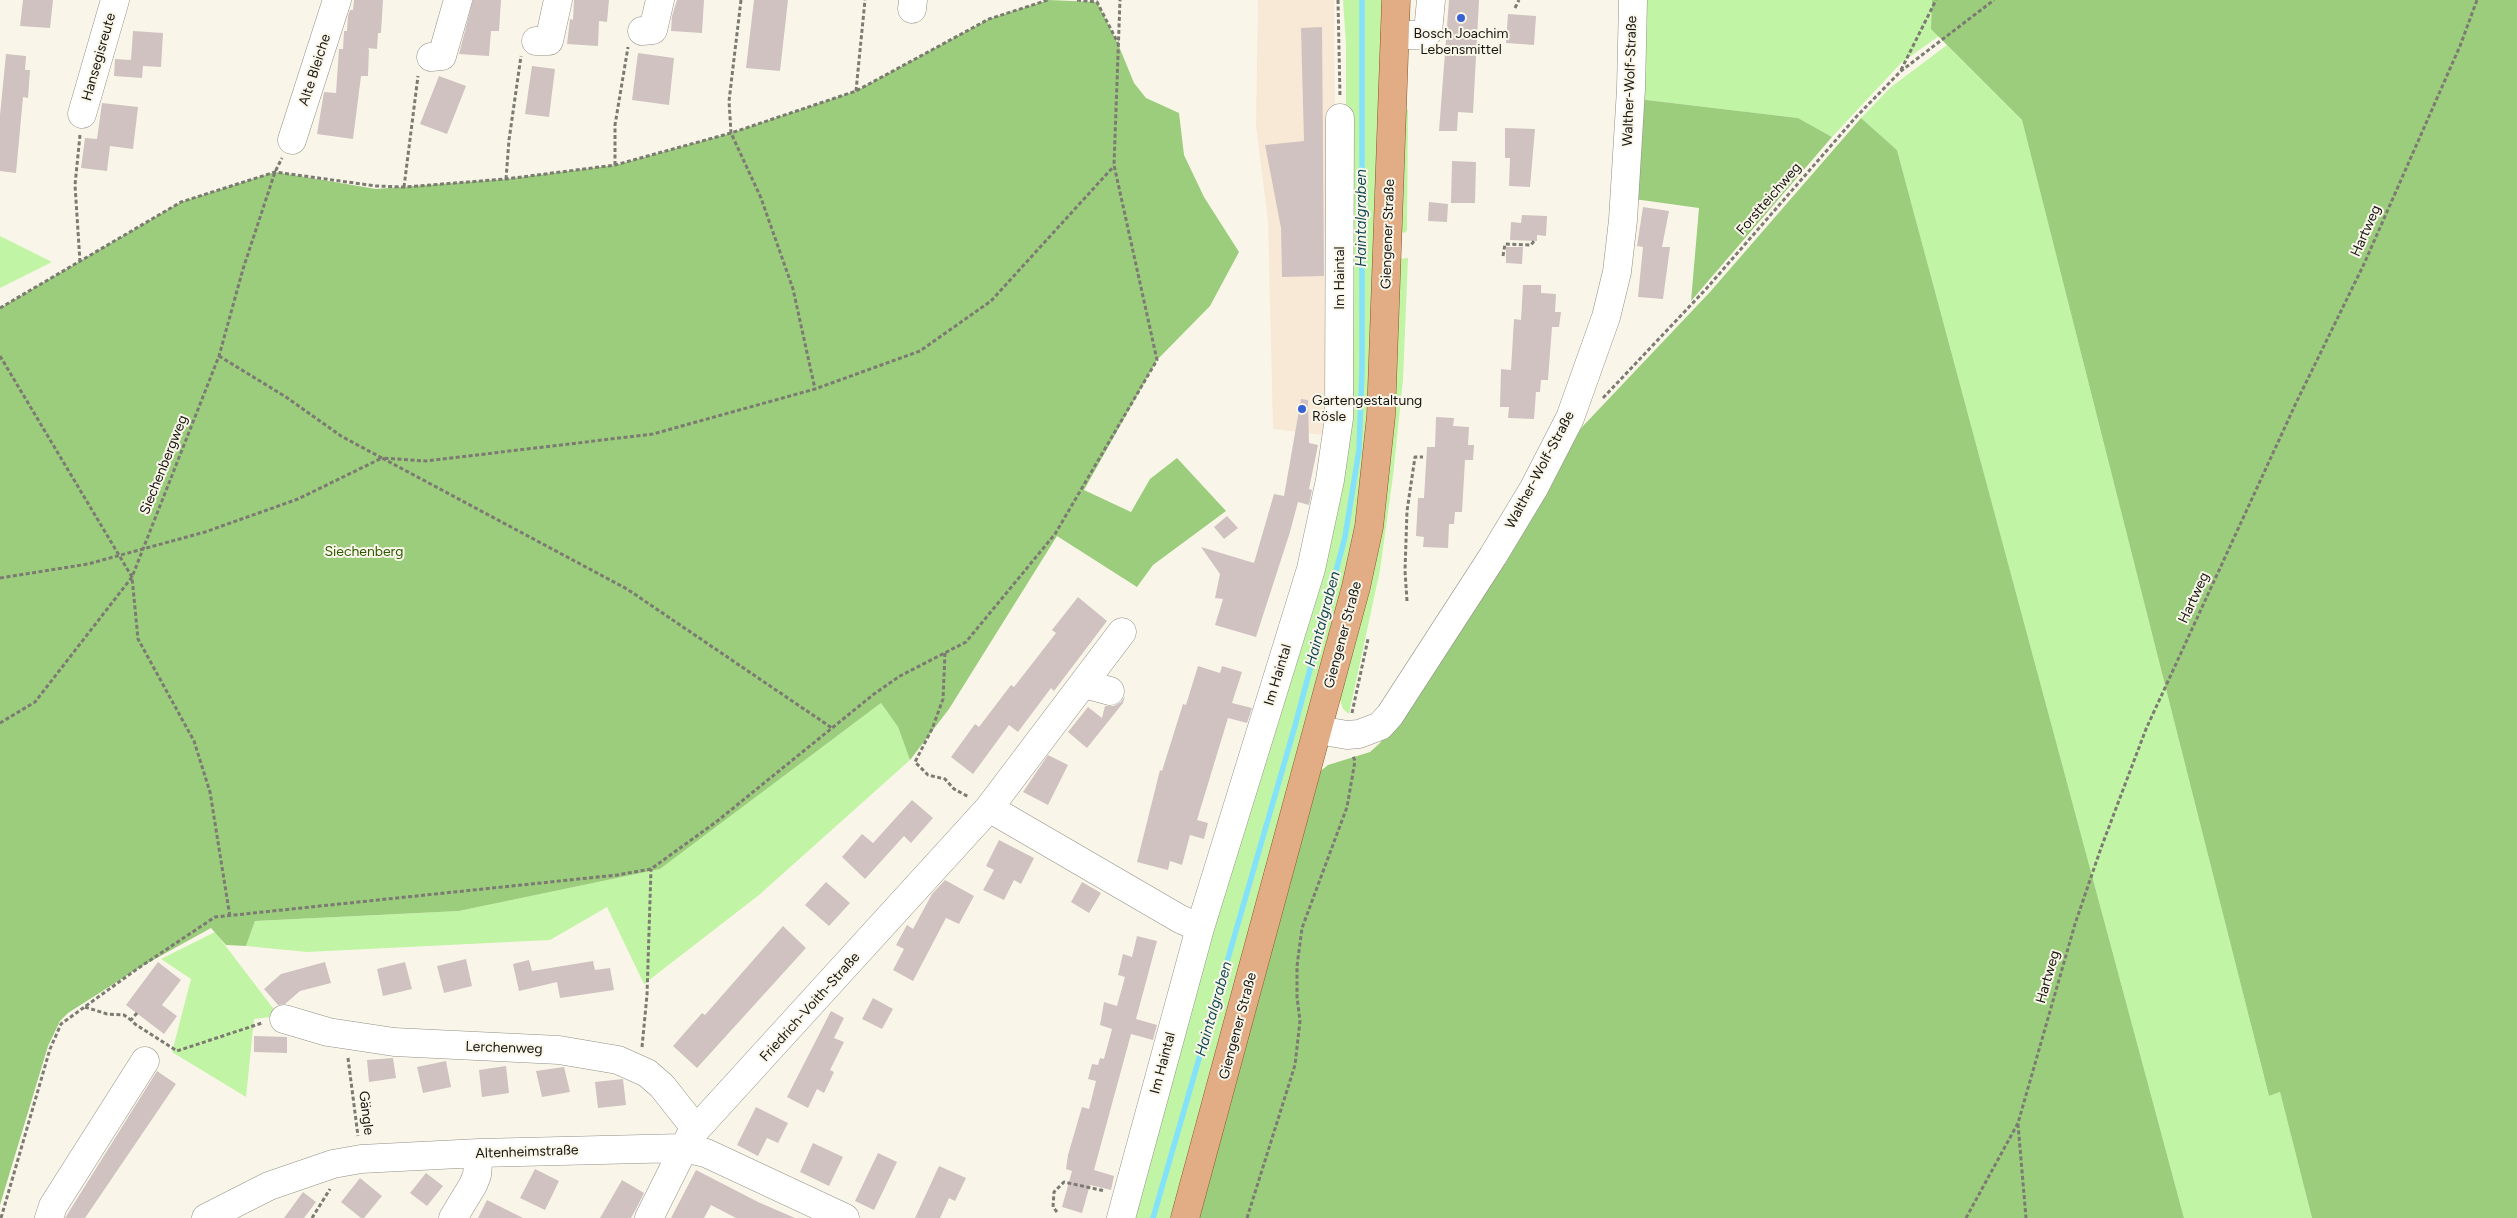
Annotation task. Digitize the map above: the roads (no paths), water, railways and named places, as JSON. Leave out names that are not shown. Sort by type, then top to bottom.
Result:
[{"type":"main road","name":"Giengener Straße","points":[[1185,1218],[1362,561],[1378,461],[1383,374],[1396,0]]},
{"type":"street","name":"Hansegisreute","points":[[82,114],[115,0]]},
{"type":"street","name":"Alte Bleiche","points":[[292,140],[337,0]]},
{"type":"street","points":[[431,57],[442,56],[458,0]]},
{"type":"street","points":[[536,41],[549,41],[558,0]]},
{"type":"street","points":[[642,31],[653,30],[660,0]]},
{"type":"street","points":[[1395,35],[1424,35],[1428,32],[1430,0]]},
{"type":"street","name":"Walther-Wolf-Straße","points":[[1318,730],[1347,735],[1369,732],[1380,726],[1390,715],[1493,556],[1534,488],[1580,394],[1613,294],[1621,247],[1631,89],[1633,0]]},
{"type":"street","name":"Im Haintal","points":[[1124,1208],[1200,928],[1310,569],[1328,490],[1337,435],[1340,118]]},
{"type":"street","name":"Friedrich-Voith-Straße","points":[[650,1218],[689,1139],[989,808],[1096,682],[1122,632]]},
{"type":"street","points":[[989,808],[1180,919],[1200,928]]},
{"type":"street","name":"Lerchenweg","points":[[284,1019],[328,1032],[394,1042],[559,1050],[611,1058],[634,1066],[655,1080],[675,1100],[689,1139]]},
{"type":"street","points":[[49,1218],[53,1206],[145,1061]]},
{"type":"street","name":"Altenheimstraße","points":[[206,1218],[269,1186],[333,1164],[361,1159],[689,1139],[706,1152],[845,1218]]},
{"type":"street","points":[[453,1218],[474,1185],[479,1153]]},
{"type":"waterway","name":"Haintalgraben","points":[[1153,1218],[1295,726],[1345,537],[1359,450],[1362,370],[1362,0]]},
{"type":"place","name":"Bosch Joachim Lebensmittel","points":[[1461,18]]},
{"type":"place","name":"Gartengestaltung Rösle","points":[[1302,409]]},
{"type":"park label","name":"Siechenberg","points":[[364,552]]}]
